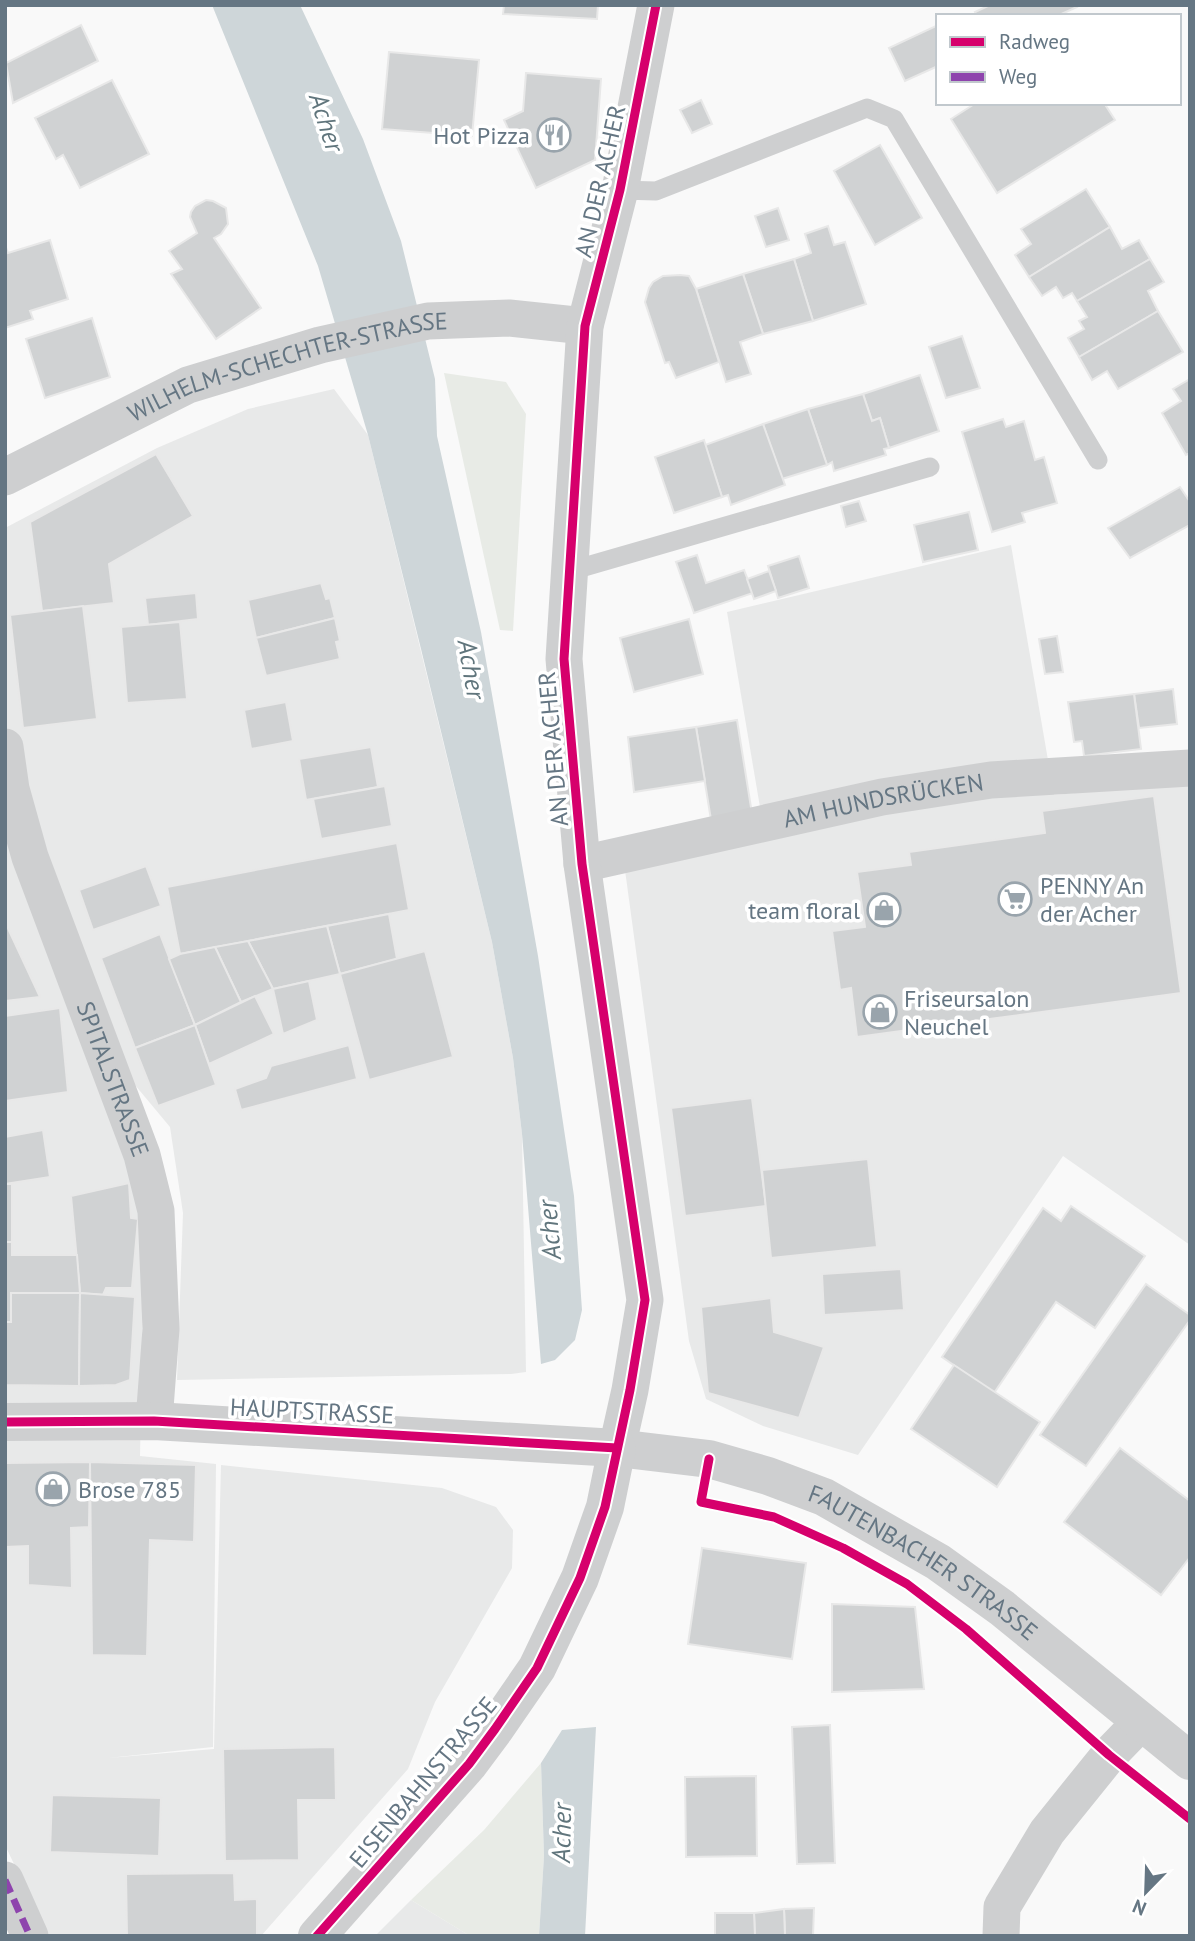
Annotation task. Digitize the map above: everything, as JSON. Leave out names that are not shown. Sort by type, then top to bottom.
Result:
[{"type":"street","name":"AN DER ACHER","points":[[617,1448],[645,1300],[582,864],[564,659],[585,326],[620,190],[656,5]]},
{"type":"street","name":"WILHELM-SCHECHTER-STRASSE","points":[[5,477],[188,385],[320,345],[428,321],[509,317],[585,326]]},
{"type":"street","name":"SPITALSTRASSE","points":[[5,747],[18,857],[142,1155],[156,1211],[161,1329],[154,1421]]},
{"type":"street","name":"AM HUNDSRÜCKEN","points":[[582,864],[882,797],[991,780],[1190,768]]},
{"type":"street","name":"HAUPTSTRASSE","points":[[5,1422],[154,1421],[617,1448]]},
{"type":"street","name":"FAUTENBACHER STRASSE","points":[[617,1448],[709,1459],[768,1476],[824,1497],[916,1548],[991,1600],[1190,1761]]},
{"type":"street","name":"EISENBAHNSTRASSE","points":[[317,1936],[468,1764],[537,1668],[580,1578],[605,1507],[617,1448]]},
{"type":"street","points":[[1001,1936],[1002,1907],[1047,1832],[1109,1755],[1141,1722]]},
{"type":"street","points":[[5,1880],[30,1936]]},
{"type":"lane","name":"AN DER ACHER","points":[[620,190],[656,191],[867,108],[894,119],[1098,460]]},
{"type":"lane","points":[[570,571],[930,467]]},
{"type":"shaded area","points":[[444,373],[506,382],[526,414],[513,631],[500,630]]},
{"type":"shaded area","points":[[334,389],[368,435],[492,942],[513,1058],[522,1134],[526,1372],[177,1380],[183,1213],[170,1127],[130,1079],[146,1136],[140,1456],[216,1464],[213,1747],[108,1758],[214,1749],[221,1465],[442,1488],[496,1507],[513,1530],[512,1568],[435,1702],[408,1769],[261,1936],[48,1936],[5,1845],[5,528],[157,448],[248,409]]},
{"type":"shaded area","points":[[1011,545],[1054,795],[1190,782],[1190,1245],[1063,1156],[858,1455],[763,1426],[706,1399],[689,1341],[622,848],[762,819],[727,612]]},
{"type":"shaded area","points":[[541,1763],[544,1856],[539,1936],[470,1936],[411,1900],[484,1830]]},
{"type":"shaded area","points":[[411,1900],[470,1936],[375,1936]]},
{"type":"water","name":"Acher","points":[[212,5],[300,5],[363,139],[401,241],[435,379],[437,436],[481,632],[538,956],[574,1196],[582,1310],[575,1340],[555,1360],[541,1364],[522,1134],[513,1058],[492,942],[368,435],[318,266]]},
{"type":"water","name":"Acher","points":[[596,1727],[585,1936],[539,1936],[544,1856],[541,1763],[562,1730]]},
{"type":"building","points":[[504,5],[598,5],[597,19],[503,14]]},
{"type":"building","points":[[990,5],[1077,7],[1061,14],[975,12]]},
{"type":"building","points":[[81,25],[98,61],[13,103],[6,63]]},
{"type":"building","points":[[936,26],[936,67],[905,81],[889,48]]},
{"type":"building","points":[[389,52],[479,60],[472,136],[382,129]]},
{"type":"building","points":[[526,73],[601,79],[595,160],[536,188],[504,120],[523,111]]},
{"type":"building","points":[[112,80],[149,154],[80,188],[63,155],[56,159],[35,118]]},
{"type":"building","points":[[701,100],[712,124],[692,133],[680,110]]},
{"type":"building","points":[[973,105],[1105,105],[1115,120],[997,193],[951,119]]},
{"type":"building","points":[[880,145],[922,218],[875,245],[834,171]]},
{"type":"building","points":[[1086,189],[1110,227],[1029,277],[1015,255],[1031,244],[1021,229]]},
{"type":"building","points":[[206,200],[226,208],[228,224],[221,234],[214,238],[261,308],[216,339],[171,274],[182,269],[169,251],[197,233],[190,217],[191,212],[195,206]]},
{"type":"building","points":[[778,208],[789,240],[766,247],[755,216]]},
{"type":"building","points":[[828,226],[834,245],[845,242],[866,304],[813,321],[794,259],[811,253],[805,234]]},
{"type":"building","points":[[1110,227],[1122,249],[1139,240],[1150,259],[1077,301],[1072,293],[1063,298],[1056,287],[1042,296],[1029,277]]},
{"type":"building","points":[[50,240],[68,299],[30,311],[33,319],[5,328],[5,245],[8,253]]},
{"type":"building","points":[[794,259],[813,321],[763,334],[743,274]]},
{"type":"building","points":[[1150,259],[1164,282],[1148,291],[1158,311],[1079,357],[1068,338],[1084,329],[1079,321],[1087,317],[1077,301]]},
{"type":"building","points":[[743,274],[763,334],[740,342],[751,374],[726,382],[696,289]]},
{"type":"building","points":[[663,276],[689,276],[696,289],[719,362],[676,378],[669,362],[665,363],[645,302],[653,282]]},
{"type":"building","points":[[1158,311],[1183,352],[1118,389],[1107,371],[1092,380],[1079,357]]},
{"type":"building","points":[[92,318],[110,377],[45,398],[26,339]]},
{"type":"building","points":[[962,336],[980,388],[946,398],[929,347]]},
{"type":"building","points":[[920,375],[939,431],[889,448],[880,418],[872,421],[863,394]]},
{"type":"building","points":[[1190,379],[1190,453],[1186,455],[1162,413],[1181,401],[1173,389]]},
{"type":"building","points":[[863,394],[872,421],[880,418],[889,448],[884,449],[886,455],[834,471],[832,462],[827,465],[808,409]]},
{"type":"building","points":[[808,409],[827,465],[782,479],[763,424]]},
{"type":"building","points":[[1003,419],[1006,427],[1024,421],[1035,460],[1044,457],[1057,503],[1022,513],[1025,522],[992,532],[962,432]]},
{"type":"building","points":[[763,424],[785,485],[731,505],[728,495],[722,497],[705,445]]},
{"type":"building","points":[[704,440],[722,497],[674,513],[655,457]]},
{"type":"building","points":[[156,454],[193,516],[109,564],[114,603],[42,611],[30,522]]},
{"type":"building","points":[[1180,487],[1190,502],[1190,525],[1130,558],[1108,528]]},
{"type":"building","points":[[859,501],[866,521],[846,527],[841,506]]},
{"type":"building","points":[[969,512],[978,550],[923,562],[914,525]]},
{"type":"building","points":[[697,555],[706,583],[744,570],[753,593],[694,613],[676,562]]},
{"type":"building","points":[[799,556],[809,588],[778,598],[768,566]]},
{"type":"building","points":[[769,571],[776,591],[754,599],[747,579]]},
{"type":"building","points":[[321,583],[326,599],[330,598],[335,618],[256,638],[248,600]]},
{"type":"building","points":[[196,593],[198,619],[148,625],[145,598]]},
{"type":"building","points":[[83,606],[97,719],[23,728],[10,615]]},
{"type":"building","points":[[335,618],[340,641],[336,642],[340,659],[266,676],[256,638]]},
{"type":"building","points":[[689,619],[703,674],[634,692],[620,638]]},
{"type":"building","points":[[180,622],[187,699],[127,703],[121,627]]},
{"type":"building","points":[[1057,636],[1063,672],[1045,674],[1039,639]]},
{"type":"building","points":[[1173,689],[1177,724],[1139,728],[1134,694]]},
{"type":"building","points":[[1134,694],[1141,749],[1084,756],[1082,741],[1074,742],[1068,702]]},
{"type":"building","points":[[286,702],[293,741],[251,749],[244,710]]},
{"type":"building","points":[[737,720],[753,820],[712,826],[696,727]]},
{"type":"building","points":[[696,727],[705,781],[634,792],[628,737]]},
{"type":"building","points":[[371,747],[378,787],[306,800],[299,759]]},
{"type":"building","points":[[385,786],[392,826],[321,839],[313,799]]},
{"type":"building","name":"PENNY An der Acher","points":[[1154,796],[1181,993],[857,1037],[851,988],[840,990],[832,931],[865,927],[857,872],[911,865],[909,852],[1045,833],[1042,811]]},
{"type":"building","points":[[397,843],[409,910],[180,954],[167,887]]},
{"type":"building","points":[[146,866],[161,906],[93,930],[79,890]]},
{"type":"building","points":[[389,914],[397,959],[340,974],[327,926]]},
{"type":"building","points":[[5,922],[40,997],[5,1001]]},
{"type":"building","points":[[327,926],[340,974],[273,989],[248,941]]},
{"type":"building","points":[[160,934],[195,1025],[135,1048],[101,958]]},
{"type":"building","points":[[248,941],[273,989],[241,1002],[215,947]]},
{"type":"building","points":[[215,947],[241,1002],[195,1025],[169,959]]},
{"type":"building","points":[[425,951],[453,1057],[369,1080],[340,974]]},
{"type":"building","points":[[309,981],[317,1020],[283,1034],[273,989]]},
{"type":"building","points":[[255,996],[274,1034],[209,1064],[195,1025]]},
{"type":"building","points":[[60,1008],[68,1092],[5,1101],[5,1016]]},
{"type":"building","points":[[195,1025],[216,1085],[158,1106],[135,1048]]},
{"type":"building","points":[[349,1045],[357,1079],[241,1110],[235,1089],[266,1078],[271,1066]]},
{"type":"building","points":[[752,1098],[766,1206],[685,1216],[671,1108]]},
{"type":"building","points":[[43,1130],[50,1177],[5,1184],[5,1137]]},
{"type":"building","points":[[868,1159],[877,1247],[771,1258],[762,1170]]},
{"type":"building","points":[[129,1183],[131,1218],[138,1219],[132,1288],[106,1288],[103,1295],[80,1293],[71,1196]]},
{"type":"building","points":[[5,1184],[12,1184],[12,1242],[5,1242]]},
{"type":"building","points":[[1071,1206],[1145,1256],[1095,1328],[1056,1302],[994,1393],[942,1357],[1043,1208],[1061,1221]]},
{"type":"building","points":[[5,1242],[12,1242],[12,1255],[77,1255],[80,1293],[11,1293],[11,1322],[5,1322]]},
{"type":"building","points":[[901,1269],[904,1310],[824,1315],[822,1274]]},
{"type":"building","points":[[1146,1284],[1190,1315],[1190,1320],[1086,1466],[1040,1435]]},
{"type":"building","points":[[11,1293],[80,1293],[79,1386],[5,1385],[5,1322],[11,1322]]},
{"type":"building","points":[[80,1293],[135,1297],[130,1380],[116,1385],[79,1386]]},
{"type":"building","points":[[771,1298],[774,1332],[824,1347],[799,1418],[708,1393],[701,1307]]},
{"type":"building","points":[[954,1365],[1040,1422],[997,1487],[911,1429]]},
{"type":"building","points":[[1120,1448],[1190,1501],[1190,1557],[1161,1595],[1064,1522]]},
{"type":"building","points":[[90,1462],[196,1465],[194,1542],[150,1540],[147,1656],[92,1655]]},
{"type":"building","points":[[90,1462],[89,1527],[71,1528],[72,1588],[28,1585],[28,1546],[5,1547],[5,1463]]},
{"type":"building","points":[[702,1548],[806,1563],[792,1659],[688,1644]]},
{"type":"building","points":[[832,1604],[915,1607],[924,1689],[832,1692]]},
{"type":"building","points":[[830,1725],[835,1863],[797,1864],[792,1727]]},
{"type":"building","points":[[335,1747],[336,1800],[298,1800],[299,1860],[225,1861],[223,1749]]},
{"type":"building","points":[[756,1776],[757,1856],[686,1857],[685,1777]]},
{"type":"building","points":[[52,1795],[161,1798],[159,1856],[50,1852]]},
{"type":"building","points":[[234,1873],[235,1900],[257,1899],[257,1936],[127,1936],[126,1874]]},
{"type":"building","points":[[814,1908],[813,1936],[785,1936],[784,1909]]},
{"type":"building","points":[[784,1909],[785,1936],[755,1936],[754,1913]]},
{"type":"building","points":[[715,1913],[754,1913],[755,1936],[715,1936]]},
{"type":"marked path","points":[[5,1880],[30,1936]]},
{"type":"cycle path","points":[[317,1936],[469,1764],[537,1668],[580,1578],[605,1507],[630,1390],[645,1300],[582,864],[564,659],[585,326],[620,190],[656,5]]},
{"type":"cycle path","points":[[5,1422],[154,1421],[617,1448]]},
{"type":"cycle path","points":[[709,1459],[701,1502],[774,1517],[843,1548],[907,1584],[966,1629],[1109,1755],[1190,1819]]},
{"type":"place","name":"Hot Pizza","points":[[554,135]]},
{"type":"place","name":"PENNY An der Acher","points":[[1015,899]]},
{"type":"place","name":"team floral","points":[[884,910]]},
{"type":"place","name":"Friseursalon Neuchel","points":[[880,1012]]},
{"type":"place","name":"Brose 785","points":[[53,1489]]}]
